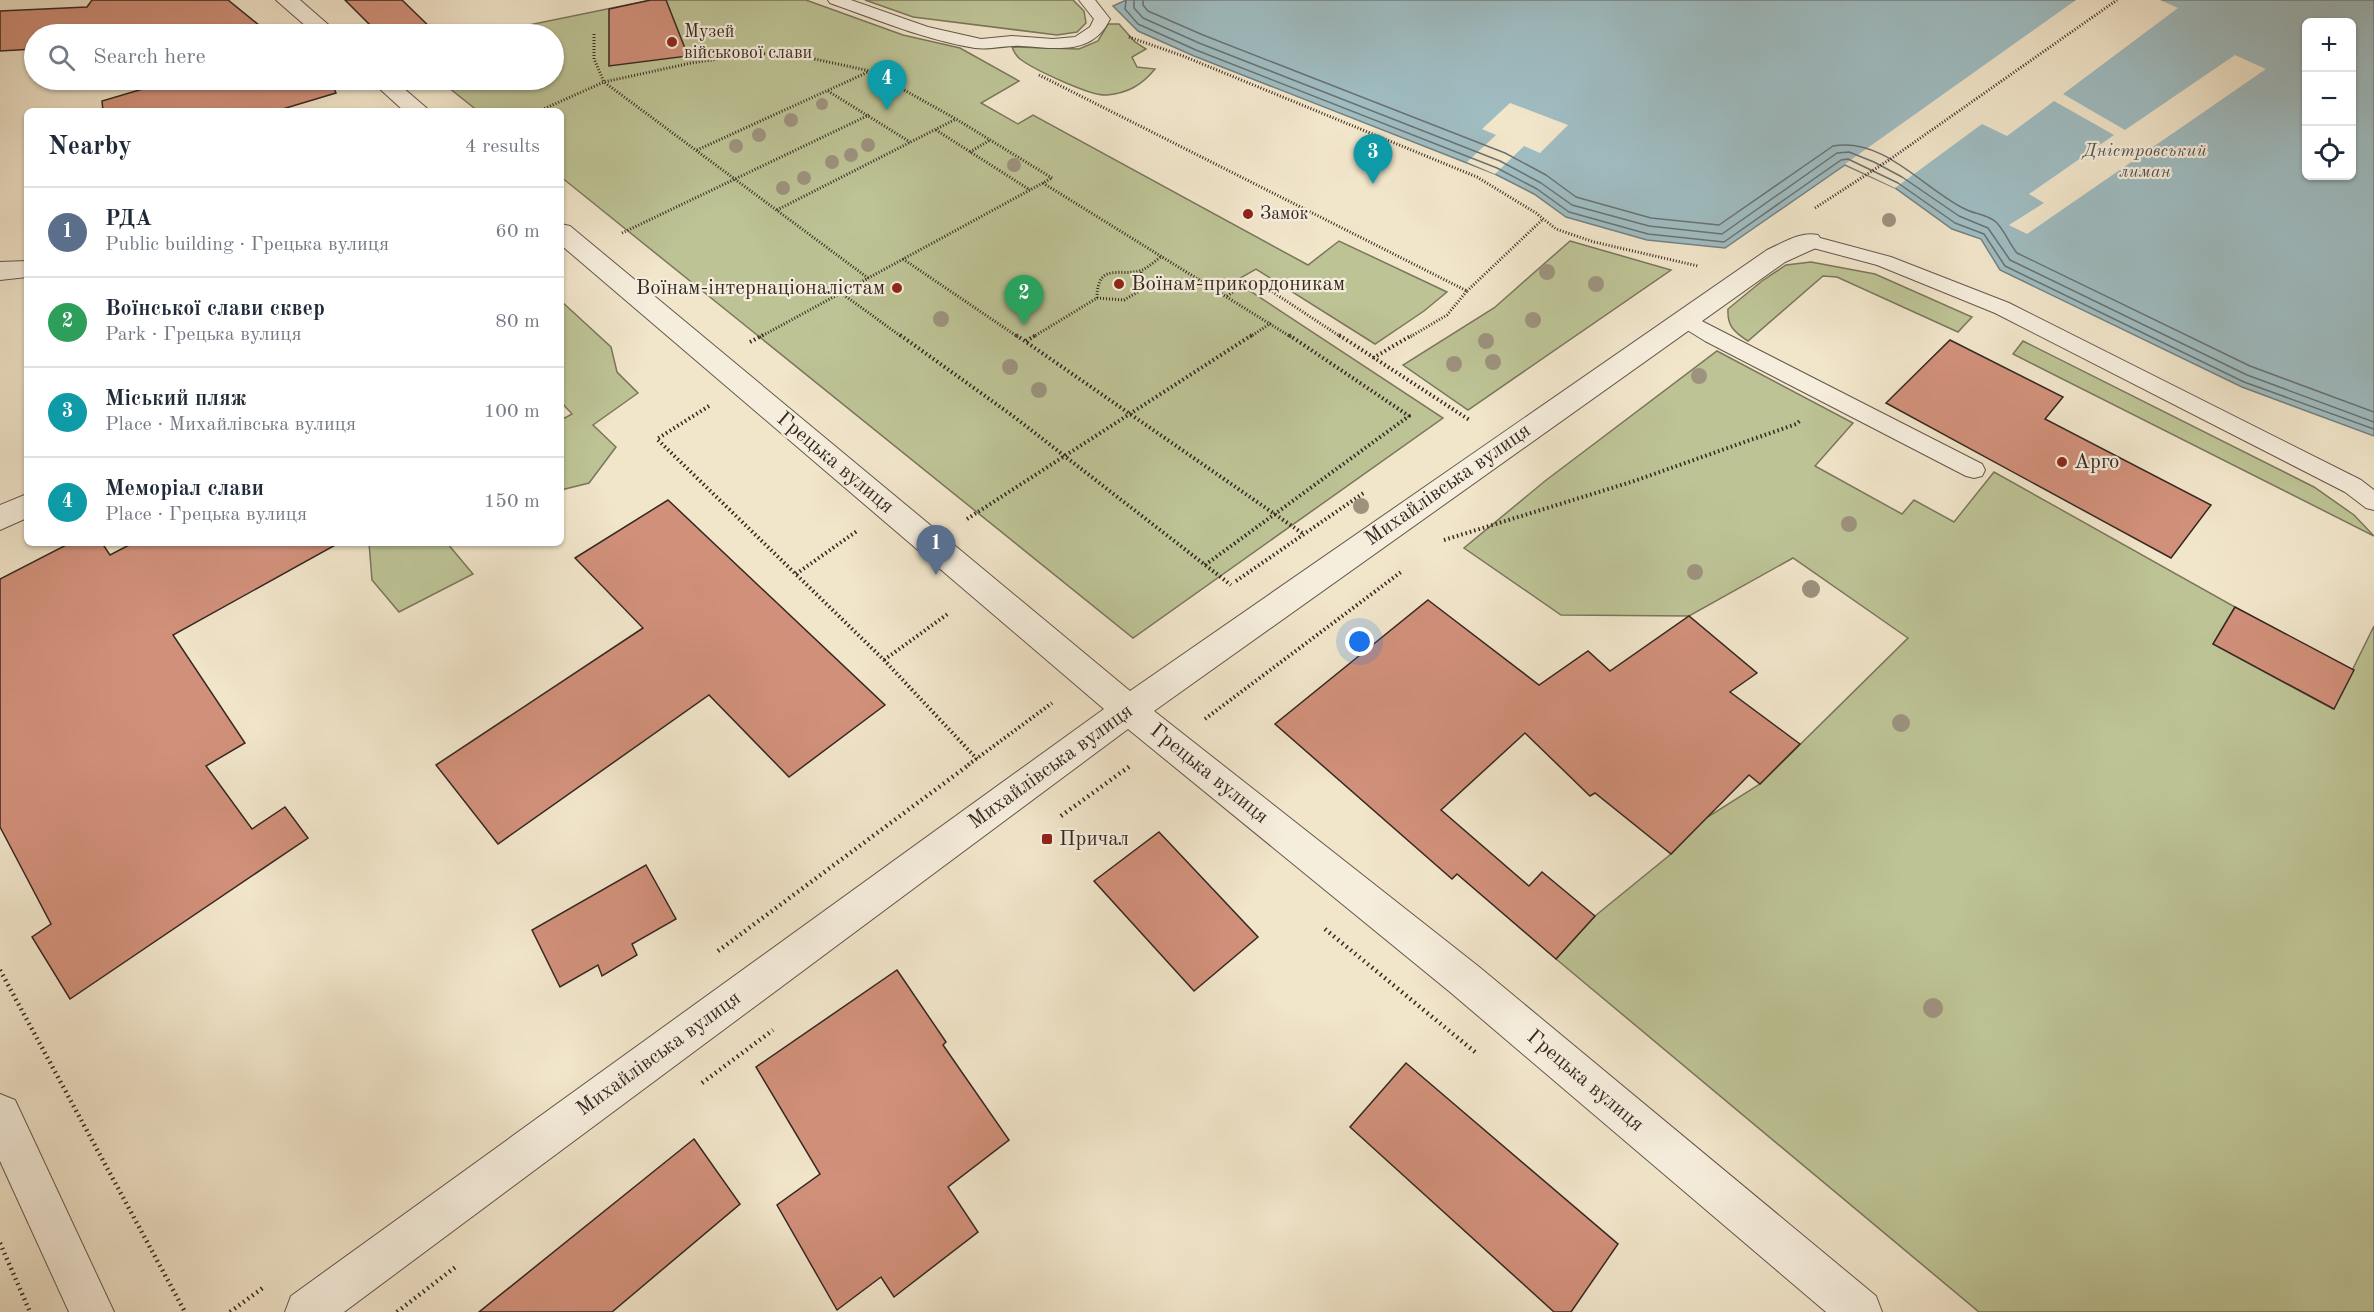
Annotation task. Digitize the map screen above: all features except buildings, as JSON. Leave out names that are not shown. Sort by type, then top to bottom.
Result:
[{"type":"street","points":[[287,0],[316,24]]},
{"type":"street","points":[[393,90],[414,108]]},
{"type":"street","name":"Михайлівська вулиця","points":[[307,1312],[1129,710],[1776,256],[1809,241]]},
{"type":"street","name":"Грецька вулиця","points":[[568,247],[1129,710],[1464,980],[1860,1312]]},
{"type":"street","points":[[0,271],[24,269]]},
{"type":"street","points":[[0,518],[24,506]]},
{"type":"street","points":[[0,1115],[92,1312]]},
{"type":"lane","points":[[836,0],[917,29],[979,43],[1014,40],[1059,44],[1086,39],[1100,28],[1102,19],[1088,0]]},
{"type":"lane","points":[[1809,241],[1884,261],[2002,308],[2353,486],[2374,502]]},
{"type":"lane","points":[[1686,320],[1712,336],[1974,470]]},
{"type":"path","points":[[1100,28],[1184,56],[1477,177],[1543,219],[1556,230],[1594,242],[1699,266]]},
{"type":"path","points":[[594,34],[591,46],[596,70],[604,82],[868,278]]},
{"type":"path","points":[[979,43],[1467,291]]},
{"type":"path","points":[[546,108],[604,82],[692,63],[753,54],[788,53],[870,71],[956,119],[1052,178],[744,346]]},
{"type":"path","points":[[697,150],[870,71]]},
{"type":"path","points":[[828,91],[911,142]]},
{"type":"path","points":[[621,234],[869,115]]},
{"type":"path","points":[[777,210],[956,119]]},
{"type":"path","points":[[936,130],[1030,190]]},
{"type":"path","points":[[970,152],[991,140]]},
{"type":"path","points":[[1043,183],[1271,323],[1409,416],[1205,565]]},
{"type":"path","points":[[1373,358],[1447,315],[1467,291],[1543,219]]},
{"type":"path","points":[[1096,298],[1101,279],[1115,271],[1141,271],[1162,256]]},
{"type":"path","points":[[903,259],[1131,413],[1302,533]]},
{"type":"path","points":[[1026,341],[1096,298],[1124,300],[1138,292],[1142,282],[1141,271]]},
{"type":"path","points":[[1227,296],[1253,279],[1472,421]]},
{"type":"path","points":[[841,293],[1013,416],[1231,585]]},
{"type":"path","points":[[963,522],[1271,323]]},
{"type":"path","points":[[1444,540],[1631,482],[1796,424],[1828,395]]},
{"type":"path","points":[[714,402],[657,439],[884,660],[977,759]]},
{"type":"path","points":[[796,574],[858,530]]},
{"type":"path","points":[[884,660],[950,613]]},
{"type":"path","points":[[0,970],[185,1312]]},
{"type":"path","points":[[0,1243],[30,1312]]},
{"type":"green space","points":[[651,0],[806,0],[903,35],[960,48],[1019,81],[981,103],[1018,124],[1033,115],[1308,265],[1339,241],[1447,292],[1424,311],[1375,344],[1256,269],[1235,281],[1443,418],[1133,638],[564,179],[564,108],[474,108],[452,90],[564,90],[564,24],[534,24]]},
{"type":"green space","points":[[865,0],[1073,0],[1084,11],[1086,23],[1077,32],[1057,35],[913,17]]},
{"type":"green space","points":[[1108,24],[1119,24],[1135,42],[1146,49],[1132,57],[1137,67],[1155,69],[1140,84],[1122,92],[1107,95],[1076,87],[1027,64],[1017,57],[1012,47],[1079,49],[1098,41]]},
{"type":"green space","points":[[1570,241],[1671,270],[1468,410],[1403,365],[1494,308]]},
{"type":"green space","points":[[1811,262],[1875,274],[1972,317],[1958,332],[1837,277],[1823,276],[1748,341],[1735,331],[1730,324],[1728,309],[1786,265]]},
{"type":"green space","points":[[564,304],[611,347],[617,372],[638,393],[593,425],[616,447],[589,483],[564,489],[564,418],[572,414],[564,405]]},
{"type":"green space","points":[[2023,341],[2314,487],[2354,515],[2374,536],[2013,354]]},
{"type":"green space","points":[[1717,351],[1853,423],[1815,466],[1902,514],[1914,500],[1954,522],[1994,472],[2235,607],[2213,644],[2333,709],[2374,626],[2374,1312],[1979,1312],[1556,959],[1595,916],[1671,854],[1706,818],[1760,784],[1908,638],[1793,558],[1689,616],[1561,615],[1464,548],[1545,481]]},
{"type":"green space","points":[[369,546],[450,546],[473,574],[399,612],[372,580]]},
{"type":"water","name":"Дністровський лиман","points":[[1126,0],[2374,0],[2374,436],[2242,387],[2000,270],[1981,239],[1952,229],[1895,188],[1845,165],[1725,248],[1647,240],[1566,217],[1534,194],[1495,174],[1194,56],[1138,31],[1113,6]]},
{"type":"pier","points":[[2076,0],[2160,0],[2178,8],[2063,94],[2125,130],[2235,55],[2266,69],[2027,234],[2009,225],[2044,203],[2029,194],[2114,135],[2054,101],[2007,136],[1982,124],[1895,188],[1845,164]]},
{"type":"pier","points":[[1510,103],[1568,125],[1540,153],[1524,146],[1495,174],[1467,162],[1496,135],[1482,129]]},
{"type":"place","name":"Музей військової слави","points":[[672,42]]},
{"type":"place","name":"Меморіал слави","points":[[887,110]]},
{"type":"place","name":"Міський пляж","points":[[1373,184]]},
{"type":"place","name":"Замок","points":[[1248,214]]},
{"type":"place","name":"Воїнам-прикордоникам","points":[[1119,284]]},
{"type":"place","name":"Воїнам-інтернаціоналістам","points":[[897,288]]},
{"type":"place","name":"Воїнської слави сквер","points":[[1024,325]]},
{"type":"place","name":"Арго","points":[[2062,462]]},
{"type":"place","name":"РДА","points":[[936,575]]},
{"type":"place","name":"Причал","points":[[1047,839]]}]
